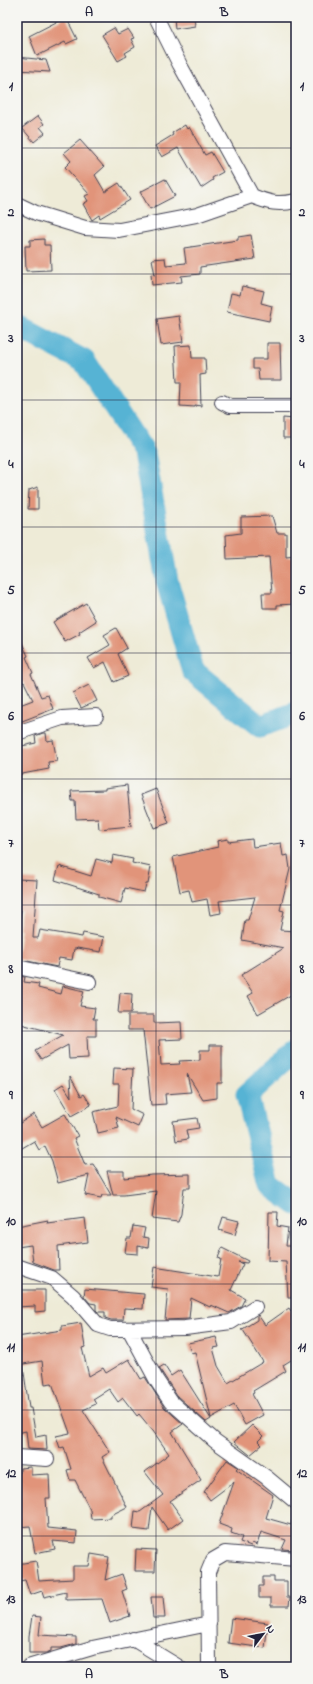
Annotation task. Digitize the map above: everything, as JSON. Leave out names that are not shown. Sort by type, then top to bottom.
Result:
[{"type":"street","points":[[156,17],[180,65],[252,196],[267,202],[281,204],[296,201]]},
{"type":"street","points":[[17,204],[36,213],[85,228],[119,230],[197,215],[252,196]]},
{"type":"street","points":[[222,402],[230,406],[296,406]]},
{"type":"street","points":[[17,733],[62,718],[96,716]]},
{"type":"street","points":[[17,967],[89,982]]},
{"type":"street","points":[[17,1266],[52,1278],[74,1296],[101,1327],[110,1329],[185,1328],[231,1322],[255,1307]]},
{"type":"street","points":[[129,1329],[157,1381],[171,1402],[215,1441],[266,1477],[296,1502]]},
{"type":"street","points":[[17,1457],[47,1459]]},
{"type":"street","points":[[209,1667],[209,1624],[207,1600],[208,1572],[213,1560],[225,1553],[296,1559]]},
{"type":"street","points":[[28,1667],[92,1648],[209,1624]]},
{"type":"street","points":[[133,1639],[178,1667]]},
{"type":"building","points":[[66,17],[77,39],[66,44],[65,42],[37,56],[29,36]]},
{"type":"building","points":[[174,17],[194,17],[195,26],[175,29]]},
{"type":"building","points":[[114,28],[118,34],[128,29],[134,38],[131,39],[135,47],[125,53],[127,56],[118,61],[102,35]]},
{"type":"building","points":[[17,57],[46,60],[50,72],[17,70]]},
{"type":"building","points":[[38,116],[44,124],[40,127],[45,133],[34,142],[22,128]]},
{"type":"building","points":[[185,125],[187,129],[189,127],[205,155],[211,152],[223,172],[212,178],[213,180],[201,188],[178,148],[162,157],[155,146],[173,135],[172,133]]},
{"type":"building","points":[[80,140],[104,167],[95,175],[105,192],[119,183],[130,200],[100,218],[99,215],[92,220],[83,204],[88,201],[85,196],[89,194],[65,167],[71,161],[64,153]]},
{"type":"building","points":[[165,179],[175,196],[150,209],[140,192]]},
{"type":"building","points":[[251,235],[255,259],[200,267],[200,274],[181,276],[182,282],[152,285],[151,274],[155,275],[152,259],[165,258],[166,265],[186,263],[184,248],[238,240],[238,237]]},
{"type":"building","points":[[44,239],[44,245],[50,245],[51,270],[26,271],[25,246],[30,246],[30,240]]},
{"type":"building","points":[[242,286],[264,291],[261,303],[272,306],[269,321],[227,312],[231,293],[240,295]]},
{"type":"building","points":[[179,316],[183,342],[161,345],[157,319]]},
{"type":"building","points":[[267,343],[280,343],[281,380],[259,380],[258,369],[253,369],[253,359],[267,359]]},
{"type":"building","points":[[191,345],[192,358],[205,358],[206,374],[200,375],[201,406],[195,405],[195,407],[180,406],[181,382],[177,382],[175,346]]},
{"type":"building","points":[[283,418],[294,419],[294,438],[283,438]]},
{"type":"building","points":[[38,487],[38,509],[28,509],[29,490]]},
{"type":"building","points":[[272,516],[277,533],[286,533],[286,557],[296,556],[296,604],[277,605],[277,608],[263,608],[262,593],[272,593],[269,557],[227,559],[226,535],[241,533],[241,517]]},
{"type":"building","points":[[86,603],[96,621],[79,632],[80,634],[65,642],[53,622]]},
{"type":"building","points":[[116,628],[127,648],[118,654],[128,676],[114,682],[105,662],[94,668],[88,658],[110,645],[104,635]]},
{"type":"building","points":[[17,632],[28,656],[26,657],[33,673],[31,674],[41,697],[48,695],[53,709],[17,723],[17,706],[33,700],[24,682],[17,685]]},
{"type":"building","points":[[89,685],[97,701],[81,708],[73,693]]},
{"type":"building","points":[[46,733],[47,741],[53,740],[57,761],[48,762],[49,769],[17,775],[17,747],[36,743],[35,736]]},
{"type":"building","points":[[127,785],[131,826],[99,829],[98,818],[76,819],[75,801],[72,801],[71,791],[105,790],[105,788]]},
{"type":"building","points":[[156,789],[169,823],[154,828],[141,795]]},
{"type":"building","points":[[228,839],[228,842],[252,839],[253,847],[281,843],[283,856],[288,855],[290,869],[280,910],[284,911],[280,930],[296,931],[296,992],[258,1014],[248,996],[253,993],[241,975],[284,948],[242,940],[245,920],[248,920],[255,897],[219,901],[221,913],[210,915],[207,899],[192,902],[189,890],[180,892],[173,857],[218,847],[217,841]]},
{"type":"building","points":[[113,855],[133,859],[132,863],[151,867],[148,884],[146,884],[144,892],[125,888],[121,903],[99,897],[99,894],[55,880],[59,866],[91,876],[96,859],[112,863]]},
{"type":"building","points":[[17,879],[37,880],[33,938],[38,938],[40,930],[82,937],[83,933],[104,937],[101,952],[77,948],[74,949],[72,960],[59,958],[57,967],[17,959],[21,929],[19,929],[21,910],[17,910]]},
{"type":"building","points":[[17,976],[25,977],[24,982],[39,984],[38,988],[61,994],[63,986],[84,991],[80,1006],[95,1008],[93,1019],[96,1019],[96,1036],[87,1036],[88,1058],[69,1059],[68,1045],[41,1060],[35,1051],[63,1035],[17,1023]]},
{"type":"building","points":[[120,993],[132,994],[131,1013],[118,1013]]},
{"type":"building","points":[[128,1015],[154,1015],[154,1023],[181,1022],[182,1039],[159,1040],[161,1065],[180,1064],[179,1061],[200,1060],[200,1050],[210,1050],[210,1045],[222,1045],[222,1083],[217,1083],[217,1098],[203,1100],[187,1074],[191,1092],[165,1094],[166,1104],[151,1105],[143,1030],[128,1030]]},
{"type":"building","points":[[114,1068],[133,1069],[131,1109],[143,1115],[138,1127],[116,1117],[119,1128],[98,1133],[93,1112],[118,1106],[119,1084],[113,1084]]},
{"type":"building","points":[[70,1076],[81,1096],[84,1094],[91,1105],[71,1116],[55,1089],[63,1084],[71,1097]]},
{"type":"building","points":[[34,1114],[42,1127],[65,1114],[78,1136],[74,1138],[85,1165],[93,1164],[111,1195],[102,1195],[101,1198],[85,1195],[89,1175],[58,1183],[52,1161],[45,1146],[39,1150],[34,1141],[17,1151],[17,1125]]},
{"type":"building","points":[[197,1118],[199,1128],[186,1130],[188,1139],[176,1141],[173,1121]]},
{"type":"building","points":[[107,1171],[124,1171],[124,1178],[152,1175],[190,1174],[190,1188],[184,1188],[181,1214],[178,1222],[152,1219],[156,1191],[113,1195]]},
{"type":"building","points":[[269,1212],[278,1212],[277,1226],[288,1228],[286,1246],[296,1246],[296,1297],[288,1297],[286,1262],[268,1261]]},
{"type":"building","points":[[223,1217],[239,1221],[235,1235],[219,1230]]},
{"type":"building","points":[[85,1218],[88,1242],[58,1246],[59,1270],[54,1270],[33,1262],[31,1245],[17,1247],[17,1226],[48,1220],[47,1223]]},
{"type":"building","points":[[133,1226],[145,1228],[143,1237],[149,1238],[148,1248],[138,1246],[138,1254],[125,1253],[127,1238],[131,1238]]},
{"type":"building","points":[[222,1248],[248,1261],[247,1263],[238,1262],[243,1264],[231,1290],[245,1298],[241,1306],[229,1313],[211,1305],[210,1307],[191,1298],[189,1319],[165,1320],[168,1289],[151,1287],[154,1267],[218,1277],[221,1259],[218,1258]]},
{"type":"building","points":[[85,1289],[144,1294],[143,1309],[124,1308],[123,1320],[111,1320],[105,1318],[105,1312],[98,1312],[96,1310],[96,1304],[90,1303],[84,1296]]},
{"type":"building","points":[[17,1290],[45,1290],[45,1311],[35,1312],[35,1306],[17,1307]]},
{"type":"building","points":[[289,1308],[296,1319],[296,1357],[283,1365],[286,1371],[253,1391],[254,1393],[252,1394],[263,1415],[245,1425],[234,1405],[211,1418],[195,1352],[191,1353],[188,1343],[216,1337],[219,1347],[213,1348],[218,1366],[228,1383],[263,1362],[243,1330],[241,1330],[257,1320],[258,1315],[265,1325]]},
{"type":"building","points":[[81,1323],[85,1347],[82,1348],[89,1376],[103,1368],[106,1373],[129,1359],[141,1379],[145,1377],[164,1407],[183,1424],[172,1432],[201,1480],[170,1501],[183,1519],[168,1530],[152,1507],[149,1531],[133,1529],[135,1511],[140,1512],[163,1495],[145,1472],[169,1454],[139,1414],[137,1416],[123,1398],[118,1402],[109,1389],[93,1399],[96,1404],[83,1410],[110,1452],[102,1457],[127,1507],[111,1515],[111,1518],[91,1519],[90,1510],[75,1480],[70,1480],[67,1470],[71,1469],[64,1447],[60,1448],[56,1436],[70,1433],[52,1383],[45,1384],[42,1361],[17,1365],[17,1337],[62,1330],[62,1326]]},
{"type":"building","points":[[164,1365],[171,1376],[180,1370],[211,1419],[206,1422],[177,1396],[159,1368]]},
{"type":"building","points":[[23,1366],[29,1408],[31,1408],[36,1437],[46,1435],[47,1450],[28,1449],[26,1431],[17,1433],[17,1367]]},
{"type":"building","points":[[252,1425],[263,1436],[258,1441],[262,1445],[250,1455],[234,1442]]},
{"type":"building","points":[[227,1460],[238,1467],[236,1469],[273,1495],[266,1518],[291,1525],[294,1514],[296,1515],[296,1550],[282,1549],[286,1540],[261,1532],[257,1545],[252,1543],[251,1546],[240,1542],[242,1537],[231,1533],[232,1529],[219,1524],[234,1482],[210,1500],[204,1492]]},
{"type":"building","points":[[31,1467],[31,1475],[49,1474],[50,1498],[46,1498],[48,1528],[77,1531],[76,1543],[53,1541],[55,1549],[35,1553],[30,1526],[17,1527],[17,1473],[20,1473],[20,1468]]},
{"type":"building","points":[[136,1549],[156,1550],[155,1571],[135,1571]]},
{"type":"building","points":[[91,1554],[109,1557],[105,1580],[122,1574],[127,1589],[122,1591],[130,1616],[110,1623],[102,1599],[66,1600],[66,1592],[44,1597],[42,1591],[30,1595],[25,1580],[19,1581],[17,1564],[36,1561],[39,1581],[73,1579],[73,1566],[89,1566]]},
{"type":"building","points":[[263,1577],[274,1577],[274,1581],[287,1581],[287,1597],[290,1597],[289,1606],[271,1606],[271,1598],[259,1598],[259,1586],[263,1586]]},
{"type":"building","points":[[151,1597],[163,1597],[165,1618],[153,1618]]},
{"type":"building","points":[[32,1616],[41,1617],[39,1635],[76,1637],[76,1644],[61,1648],[51,1648],[51,1651],[46,1653],[29,1653],[29,1636]]},
{"type":"building","points":[[231,1618],[268,1623],[265,1648],[228,1643]]},
{"type":"waterway","points":[[17,326],[84,361],[144,453],[167,581],[193,671],[260,726],[296,713]]},
{"type":"waterway","points":[[296,1050],[247,1095],[270,1185],[296,1204]]}]
